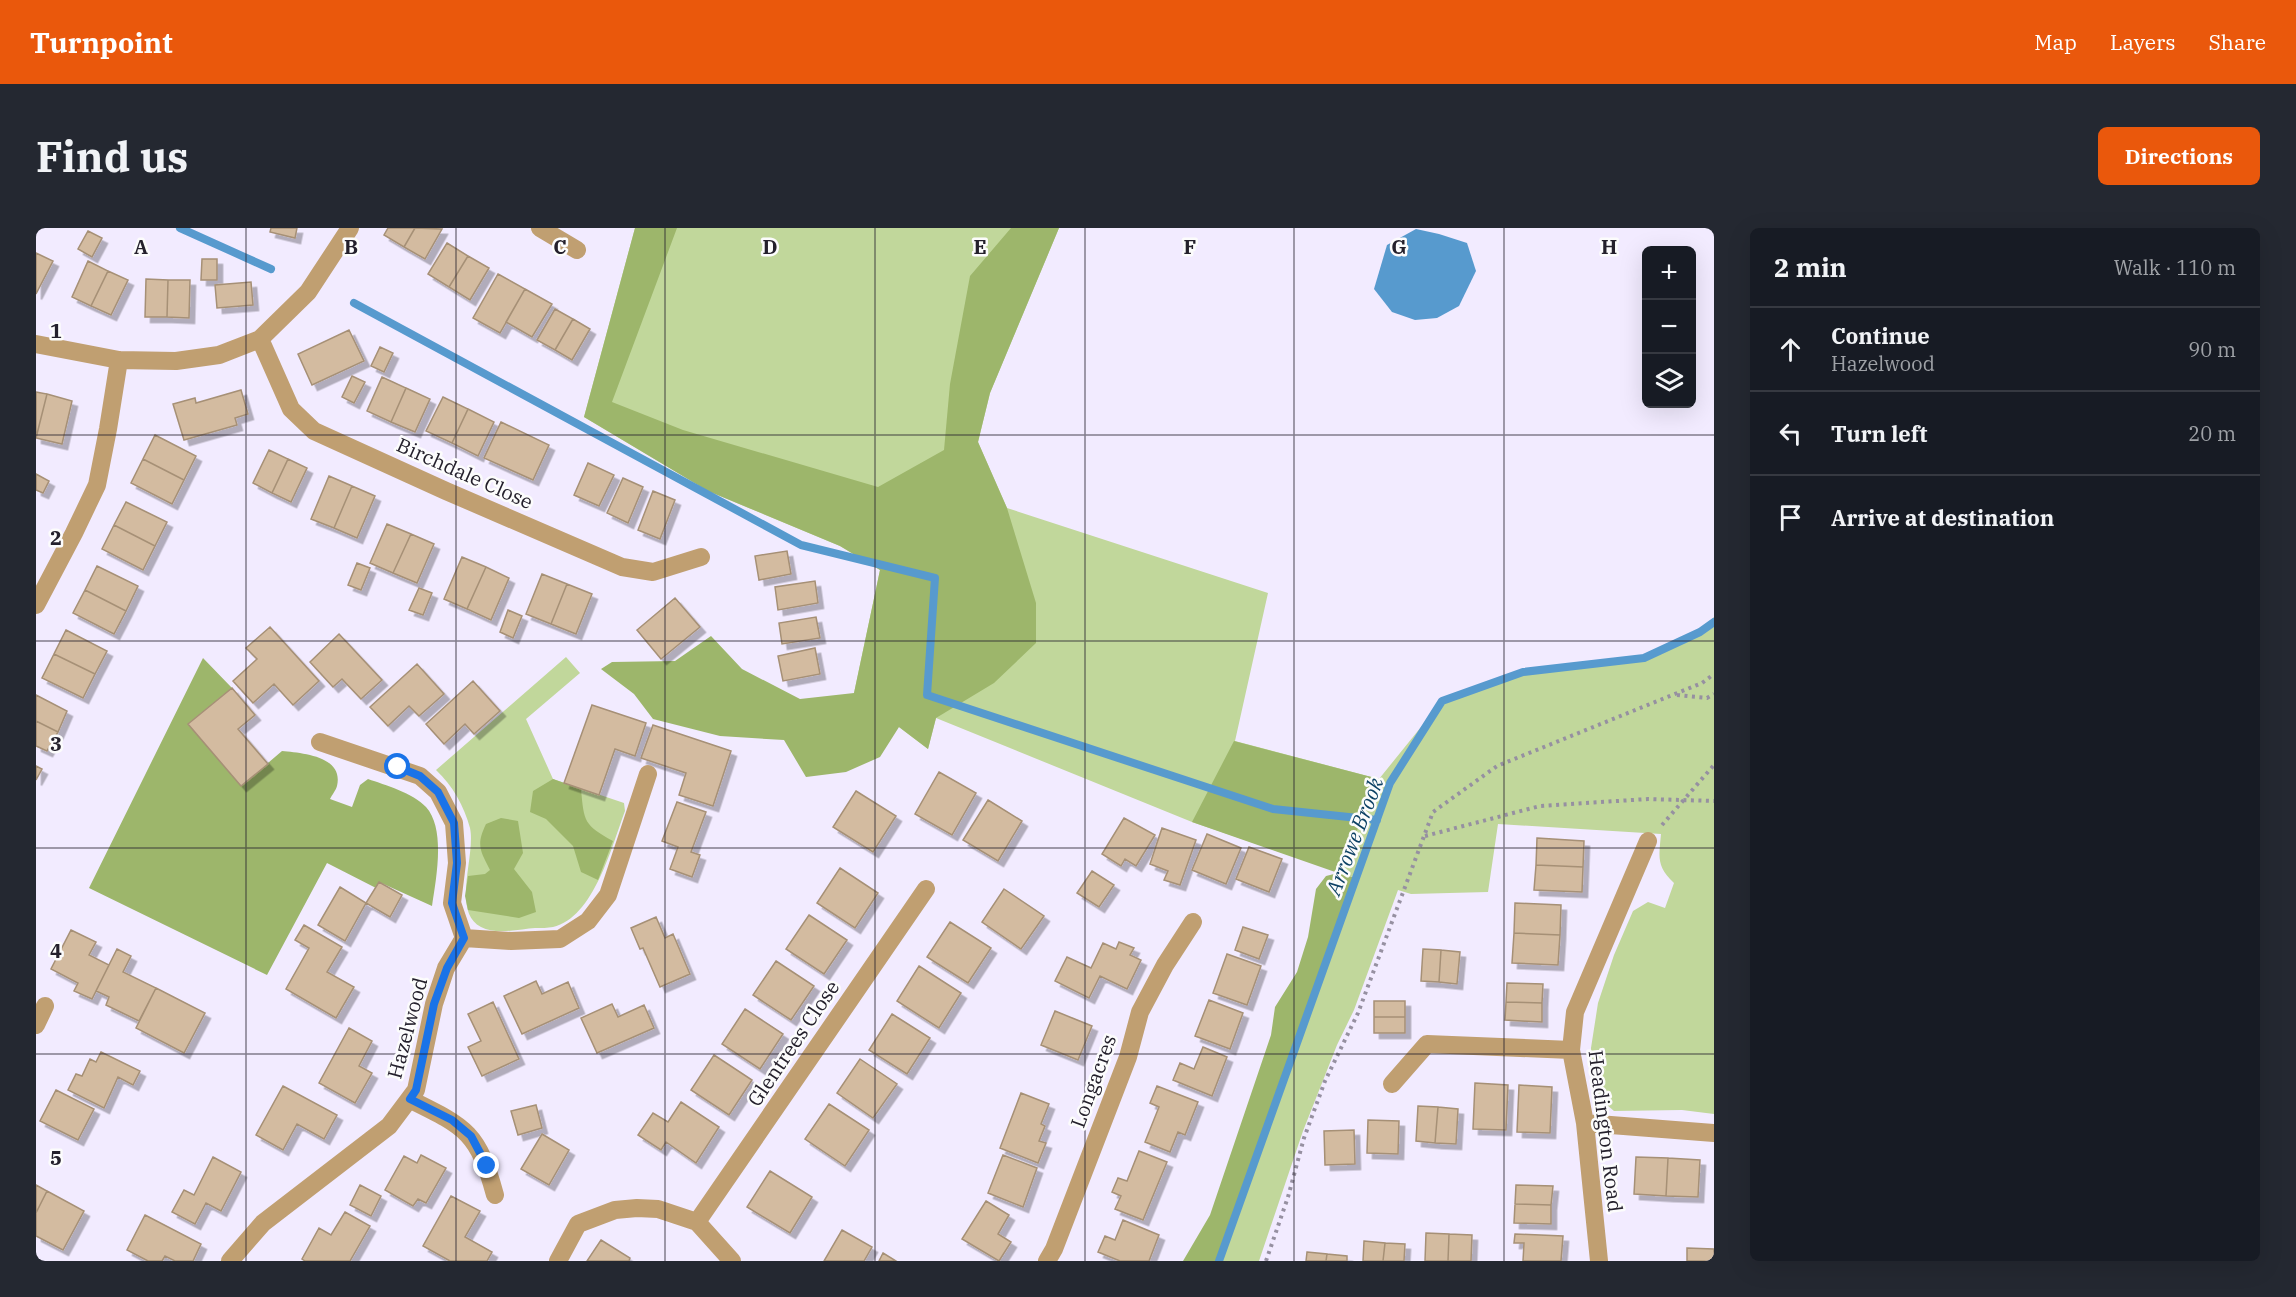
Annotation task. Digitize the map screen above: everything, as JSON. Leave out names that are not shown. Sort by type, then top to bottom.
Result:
[{"type":"street","points":[[36,344],[119,360],[176,362],[219,355],[260,339],[308,292],[350,228]]},
{"type":"street","points":[[540,228],[577,250]]},
{"type":"street","name":"Birchdale Close","points":[[260,339],[291,409],[314,431],[622,567],[653,572],[701,557]]},
{"type":"street","points":[[36,605],[97,484],[119,360]]},
{"type":"street","points":[[320,742],[420,776],[438,792],[454,823],[457,863],[452,903],[464,938],[511,941],[560,939],[588,921],[608,895],[648,774]]},
{"type":"street","name":"Headington Road","points":[[1599,1261],[1585,1123],[1571,1050],[1575,1012],[1648,842]]},
{"type":"street","name":"Glentrees Close","points":[[697,1222],[926,889]]},
{"type":"street","name":"Longacres","points":[[1047,1261],[1054,1249],[1128,1057],[1140,1012],[1165,965],[1193,922]]},
{"type":"street","name":"Hazelwood","points":[[230,1261],[263,1223],[389,1125],[410,1099],[416,1090],[440,986],[464,938]]},
{"type":"street","points":[[36,1025],[45,1006]]},
{"type":"street","points":[[1392,1084],[1427,1044],[1571,1050]]},
{"type":"street","points":[[410,1099],[452,1120],[471,1136],[487,1166],[495,1195]]},
{"type":"street","points":[[1585,1123],[1714,1133]]},
{"type":"street","points":[[558,1261],[578,1224],[615,1210],[637,1208],[658,1209],[697,1222],[732,1261]]},
{"type":"path","points":[[1266,1261],[1288,1197],[1304,1138],[1326,1081],[1358,1013],[1433,812],[1497,766],[1674,695],[1702,683],[1714,674]]},
{"type":"path","points":[[1674,695],[1707,698],[1714,694]]},
{"type":"path","points":[[1648,842],[1714,765]]},
{"type":"path","points":[[1424,836],[1540,806],[1648,799],[1714,801]]},
{"type":"green space","points":[[635,228],[1059,228],[990,393],[978,442],[1007,508],[1268,593],[1235,741],[1379,779],[1442,701],[1523,672],[1644,658],[1700,632],[1714,617],[1714,1114],[1682,1110],[1614,1111],[1600,1099],[1592,1074],[1591,1048],[1598,1003],[1614,955],[1633,911],[1648,902],[1665,908],[1674,883],[1661,866],[1661,834],[1498,824],[1488,892],[1411,894],[1398,890],[1354,1010],[1337,1045],[1303,1131],[1259,1261],[1219,1261],[1356,878],[1192,822],[936,718],[928,749],[854,693],[880,570],[840,546],[708,491],[584,417]]},
{"type":"green space","points":[[635,228],[677,228],[612,402],[683,430],[878,487],[944,450],[950,384],[970,276],[1011,228],[1059,228],[990,393],[978,442],[1007,508],[1036,603],[1036,643],[994,683],[936,718],[928,749],[899,727],[880,757],[846,772],[806,777],[784,740],[720,736],[653,719],[634,694],[601,669],[612,662],[675,661],[711,636],[742,669],[800,699],[854,693],[880,570],[840,546],[708,491],[584,417]]},
{"type":"green space","points":[[566,657],[580,673],[526,719],[553,779],[624,803],[625,811],[600,878],[580,910],[567,921],[549,928],[494,931],[481,927],[472,920],[467,909],[466,882],[470,853],[470,828],[453,790],[436,770]]},
{"type":"green space","points":[[203,658],[232,688],[188,724],[241,786],[282,751],[320,758],[334,768],[337,786],[330,799],[352,807],[360,785],[368,779],[406,794],[426,807],[432,816],[438,841],[432,906],[379,882],[376,888],[327,863],[267,975],[89,888]]},
{"type":"green space","points":[[1234,741],[1379,779],[1339,873],[1356,878],[1219,1261],[1183,1261],[1210,1215],[1271,1035],[1275,1007],[1297,972],[1308,937],[1316,889],[1326,876],[1338,873],[1192,822]]},
{"type":"green space","points":[[553,779],[581,789],[587,821],[596,831],[613,841],[598,880],[581,872],[573,846],[546,819],[530,812],[533,791]]},
{"type":"green space","points":[[501,818],[518,821],[523,853],[514,869],[532,892],[536,912],[519,918],[468,910],[465,896],[468,876],[485,874],[490,870],[482,852],[481,837],[486,824]]},
{"type":"water","points":[[1416,229],[1467,243],[1476,271],[1459,306],[1437,318],[1415,320],[1392,312],[1374,289],[1387,245]]},
{"type":"building","points":[[271,228],[297,228],[295,238],[270,232]]},
{"type":"building","points":[[388,228],[415,228],[404,247],[384,235]]},
{"type":"building","points":[[415,228],[442,229],[425,259],[404,247]]},
{"type":"building","points":[[88,231],[102,238],[92,257],[78,249]]},
{"type":"building","points":[[447,243],[468,256],[449,287],[428,274]]},
{"type":"building","points":[[36,253],[53,261],[36,294]]},
{"type":"building","points":[[468,256],[489,268],[470,300],[449,287]]},
{"type":"building","points":[[202,259],[217,259],[217,280],[201,280]]},
{"type":"building","points":[[88,261],[108,271],[91,306],[72,297]]},
{"type":"building","points":[[108,271],[128,280],[111,315],[91,306]]},
{"type":"building","points":[[498,274],[525,289],[500,333],[473,318]]},
{"type":"building","points":[[146,279],[168,280],[167,317],[145,317]]},
{"type":"building","points":[[168,280],[190,280],[189,318],[167,317]]},
{"type":"building","points":[[251,282],[253,305],[217,308],[215,285]]},
{"type":"building","points":[[525,289],[552,304],[532,337],[506,322]]},
{"type":"building","points":[[555,309],[573,319],[555,350],[537,340]]},
{"type":"building","points":[[573,319],[590,329],[572,360],[555,350]]},
{"type":"building","points":[[349,330],[364,361],[312,385],[298,354]]},
{"type":"building","points":[[380,347],[393,353],[384,372],[371,366]]},
{"type":"building","points":[[352,376],[365,382],[354,403],[342,397]]},
{"type":"building","points":[[382,377],[406,388],[391,422],[367,411]]},
{"type":"building","points":[[406,388],[430,399],[415,432],[391,422]]},
{"type":"building","points":[[241,390],[248,414],[235,418],[237,425],[184,440],[173,404],[195,398],[196,403]]},
{"type":"building","points":[[36,392],[47,394],[36,438]]},
{"type":"building","points":[[47,394],[72,401],[62,444],[36,438]]},
{"type":"building","points":[[443,397],[468,409],[452,443],[426,431]]},
{"type":"building","points":[[468,409],[494,422],[478,456],[452,443]]},
{"type":"building","points":[[501,422],[549,445],[533,480],[484,458]]},
{"type":"building","points":[[155,435],[196,456],[184,480],[143,459]]},
{"type":"building","points":[[269,450],[288,459],[272,493],[253,483]]},
{"type":"building","points":[[143,459],[184,480],[172,504],[131,483]]},
{"type":"building","points":[[288,459],[307,468],[291,502],[272,493]]},
{"type":"building","points":[[588,463],[614,475],[599,506],[574,495]]},
{"type":"building","points":[[36,474],[49,481],[43,493],[36,490]]},
{"type":"building","points":[[329,476],[352,486],[334,528],[311,519]]},
{"type":"building","points":[[623,478],[643,487],[628,523],[607,513]]},
{"type":"building","points":[[352,486],[375,496],[357,538],[334,528]]},
{"type":"building","points":[[653,491],[675,500],[660,539],[638,530]]},
{"type":"building","points":[[126,502],[167,522],[155,546],[114,525]]},
{"type":"building","points":[[387,524],[411,534],[393,573],[370,563]]},
{"type":"building","points":[[114,525],[155,546],[143,570],[102,549]]},
{"type":"building","points":[[411,534],[434,544],[417,583],[393,573]]},
{"type":"building","points":[[787,551],[791,574],[759,580],[755,556]]},
{"type":"building","points":[[462,557],[486,567],[467,609],[444,599]]},
{"type":"building","points":[[357,563],[370,568],[361,590],[348,585]]},
{"type":"building","points":[[97,566],[138,586],[126,611],[85,590]]},
{"type":"building","points":[[486,567],[509,578],[491,620],[467,609]]},
{"type":"building","points":[[542,574],[567,584],[551,624],[526,614]]},
{"type":"building","points":[[815,581],[818,603],[778,610],[775,587]]},
{"type":"building","points":[[567,584],[592,594],[576,634],[551,624]]},
{"type":"building","points":[[419,588],[432,593],[423,615],[409,610]]},
{"type":"building","points":[[85,590],[126,611],[114,634],[73,613]]},
{"type":"building","points":[[675,598],[700,627],[661,659],[637,630]]},
{"type":"building","points":[[508,610],[522,616],[513,638],[500,632]]},
{"type":"building","points":[[816,617],[820,638],[782,644],[779,623]]},
{"type":"building","points":[[270,627],[319,681],[293,705],[274,684],[253,703],[233,681],[257,659],[246,648]]},
{"type":"building","points":[[66,630],[107,651],[95,674],[54,654]]},
{"type":"building","points":[[339,634],[382,680],[361,699],[342,679],[333,687],[310,662]]},
{"type":"building","points":[[815,648],[820,674],[783,681],[778,656]]},
{"type":"building","points":[[54,654],[95,674],[83,698],[42,678]]},
{"type":"building","points":[[417,664],[444,694],[419,716],[409,706],[388,726],[370,707]]},
{"type":"building","points":[[473,681],[500,711],[474,734],[465,724],[444,744],[426,724]]},
{"type":"building","points":[[232,688],[255,715],[238,729],[268,764],[241,786],[188,724]]},
{"type":"building","points":[[36,695],[67,711],[58,732],[36,721]]},
{"type":"building","points":[[592,705],[646,723],[635,756],[615,749],[599,795],[564,783]]},
{"type":"building","points":[[36,721],[58,732],[47,751],[36,746]]},
{"type":"building","points":[[653,725],[731,751],[713,806],[679,795],[686,773],[641,758]]},
{"type":"building","points":[[36,766],[42,769],[36,780]]},
{"type":"building","points":[[939,772],[976,793],[952,835],[915,814]]},
{"type":"building","points":[[856,791],[896,816],[873,852],[833,827]]},
{"type":"building","points":[[988,800],[1022,821],[998,861],[963,840]]},
{"type":"building","points":[[677,802],[706,812],[691,852],[700,855],[692,877],[670,869],[678,847],[662,841]]},
{"type":"building","points":[[1124,818],[1155,835],[1136,866],[1125,859],[1121,866],[1102,854]]},
{"type":"building","points":[[1162,828],[1196,840],[1180,885],[1164,880],[1168,871],[1150,864]]},
{"type":"building","points":[[1207,834],[1241,848],[1226,884],[1192,870]]},
{"type":"building","points":[[1537,838],[1584,841],[1583,867],[1536,865]]},
{"type":"building","points":[[1249,847],[1282,859],[1269,892],[1236,879]]},
{"type":"building","points":[[1536,865],[1583,867],[1582,892],[1534,890]]},
{"type":"building","points":[[840,868],[878,893],[855,928],[817,903]]},
{"type":"building","points":[[1092,871],[1114,885],[1099,907],[1077,893]]},
{"type":"building","points":[[379,882],[402,895],[390,917],[366,903]]},
{"type":"building","points":[[340,887],[366,903],[345,941],[318,925]]},
{"type":"building","points":[[1004,889],[1044,916],[1021,949],[982,922]]},
{"type":"building","points":[[1515,903],[1561,905],[1560,935],[1514,933]]},
{"type":"building","points":[[809,915],[847,940],[824,974],[786,949]]},
{"type":"building","points":[[656,917],[665,938],[673,934],[690,974],[660,987],[643,948],[640,949],[631,928]]},
{"type":"building","points":[[950,922],[991,948],[968,983],[927,957]]},
{"type":"building","points":[[304,925],[342,947],[327,972],[354,987],[336,1018],[286,989],[309,948],[295,940]]},
{"type":"building","points":[[1243,927],[1268,935],[1259,959],[1235,950]]},
{"type":"building","points":[[71,930],[96,942],[89,955],[109,965],[92,999],[74,991],[78,983],[51,969]]},
{"type":"building","points":[[1514,933],[1560,935],[1558,965],[1512,963]]},
{"type":"building","points":[[1119,942],[1134,948],[1130,955],[1141,960],[1127,989],[1100,976],[1089,998],[1055,981],[1067,957],[1091,968],[1103,943],[1116,949]]},
{"type":"building","points":[[117,949],[131,956],[123,972],[156,988],[139,1021],[106,1005],[109,997],[96,991]]},
{"type":"building","points":[[1423,949],[1441,950],[1439,982],[1421,981]]},
{"type":"building","points":[[1441,950],[1460,952],[1457,984],[1439,982]]},
{"type":"building","points":[[1227,954],[1261,966],[1247,1005],[1213,993]]},
{"type":"building","points":[[776,961],[814,986],[791,1020],[753,995]]},
{"type":"building","points":[[919,966],[961,993],[939,1028],[897,1001]]},
{"type":"building","points":[[536,981],[542,994],[568,982],[579,1008],[522,1034],[504,996]]},
{"type":"building","points":[[1507,983],[1543,984],[1542,1003],[1506,1002]]},
{"type":"building","points":[[156,988],[205,1013],[184,1053],[136,1028]]},
{"type":"building","points":[[1209,1000],[1243,1013],[1230,1049],[1195,1036]]},
{"type":"building","points":[[1374,1001],[1405,1001],[1405,1017],[1374,1017]]},
{"type":"building","points":[[493,1002],[519,1059],[482,1076],[468,1047],[481,1041],[468,1014]]},
{"type":"building","points":[[1506,1002],[1542,1003],[1542,1022],[1505,1020]]},
{"type":"building","points":[[612,1004],[618,1017],[644,1005],[654,1028],[597,1053],[581,1018]]},
{"type":"building","points":[[745,1009],[783,1034],[760,1069],[722,1044]]},
{"type":"building","points":[[1055,1011],[1092,1026],[1078,1060],[1041,1045]]},
{"type":"building","points":[[892,1014],[930,1038],[907,1074],[869,1050]]},
{"type":"building","points":[[1374,1017],[1405,1017],[1405,1033],[1374,1033]]},
{"type":"building","points":[[349,1028],[372,1041],[359,1066],[372,1073],[355,1103],[319,1083]]},
{"type":"building","points":[[1203,1047],[1227,1057],[1212,1096],[1173,1080],[1180,1063],[1194,1069]]},
{"type":"building","points":[[101,1052],[140,1071],[133,1085],[118,1077],[104,1108],[68,1090],[76,1074],[82,1076],[90,1059],[96,1062]]},
{"type":"building","points":[[714,1055],[752,1080],[729,1115],[691,1090]]},
{"type":"building","points":[[860,1059],[897,1084],[873,1118],[837,1093]]},
{"type":"building","points":[[1475,1083],[1508,1085],[1506,1130],[1473,1129]]},
{"type":"building","points":[[1519,1085],[1552,1087],[1550,1133],[1517,1132]]},
{"type":"building","points":[[283,1086],[337,1115],[324,1139],[297,1124],[283,1150],[256,1135]]},
{"type":"building","points":[[1157,1086],[1198,1102],[1185,1135],[1178,1132],[1170,1152],[1145,1142],[1159,1107],[1150,1103]]},
{"type":"building","points":[[56,1090],[94,1109],[78,1140],[40,1121]]},
{"type":"building","points":[[1021,1093],[1049,1104],[1041,1124],[1045,1126],[1039,1141],[1046,1143],[1038,1163],[1000,1148]]},
{"type":"building","points":[[681,1102],[719,1127],[696,1163],[666,1142],[661,1150],[638,1135],[653,1113],[668,1122]]},
{"type":"building","points":[[829,1104],[869,1130],[845,1166],[805,1139]]},
{"type":"building","points":[[536,1105],[542,1128],[518,1135],[511,1111]]},
{"type":"building","points":[[1418,1106],[1438,1107],[1435,1143],[1416,1141]]},
{"type":"building","points":[[1438,1107],[1458,1109],[1456,1144],[1435,1143]]},
{"type":"building","points":[[1368,1120],[1399,1121],[1398,1154],[1367,1153]]},
{"type":"building","points":[[1354,1130],[1355,1164],[1325,1165],[1324,1131]]},
{"type":"building","points":[[542,1134],[569,1150],[549,1185],[521,1169]]},
{"type":"building","points":[[1139,1151],[1167,1162],[1143,1220],[1115,1209],[1121,1196],[1112,1192],[1118,1178],[1127,1181]]},
{"type":"building","points":[[421,1155],[446,1168],[426,1203],[418,1199],[413,1206],[385,1190],[404,1156],[417,1163]]},
{"type":"building","points":[[1003,1155],[1037,1168],[1023,1207],[988,1193]]},
{"type":"building","points":[[213,1157],[241,1172],[221,1211],[206,1203],[195,1224],[172,1212],[184,1190],[194,1195]]},
{"type":"building","points":[[1636,1157],[1668,1158],[1666,1196],[1634,1194]]},
{"type":"building","points":[[1668,1158],[1700,1160],[1698,1197],[1666,1196]]},
{"type":"building","points":[[770,1171],[812,1197],[790,1233],[747,1207]]},
{"type":"building","points":[[36,1185],[47,1191],[36,1213]]},
{"type":"building","points":[[360,1185],[381,1196],[371,1216],[350,1205]]},
{"type":"building","points":[[1516,1185],[1553,1186],[1551,1205],[1515,1204]]},
{"type":"building","points":[[47,1191],[84,1211],[63,1250],[36,1236],[36,1213]]},
{"type":"building","points":[[451,1196],[480,1211],[465,1237],[492,1252],[487,1261],[450,1261],[423,1246]]},
{"type":"building","points":[[986,1201],[1009,1215],[998,1234],[1011,1242],[999,1261],[962,1239]]},
{"type":"building","points":[[1515,1204],[1551,1205],[1551,1224],[1514,1223]]},
{"type":"building","points":[[345,1212],[370,1226],[350,1261],[305,1261],[302,1259],[319,1228],[331,1235]]},
{"type":"building","points":[[145,1215],[201,1244],[193,1261],[175,1261],[165,1256],[162,1261],[148,1261],[127,1250]]},
{"type":"building","points":[[1123,1220],[1159,1235],[1149,1261],[1120,1261],[1098,1252],[1105,1236],[1115,1240]]},
{"type":"building","points":[[842,1230],[872,1247],[864,1261],[824,1261]]},
{"type":"building","points":[[1426,1233],[1449,1234],[1448,1261],[1425,1261]]},
{"type":"building","points":[[1449,1234],[1472,1235],[1471,1261],[1448,1261]]},
{"type":"building","points":[[1515,1234],[1563,1236],[1561,1261],[1523,1261],[1524,1243],[1514,1243]]},
{"type":"building","points":[[601,1240],[630,1258],[629,1261],[587,1261]]},
{"type":"building","points":[[1364,1241],[1385,1243],[1383,1261],[1363,1261]]},
{"type":"building","points":[[1385,1243],[1405,1244],[1404,1261],[1383,1261]]},
{"type":"building","points":[[1687,1248],[1714,1249],[1714,1261],[1687,1261]]},
{"type":"building","points":[[1307,1252],[1327,1254],[1326,1261],[1306,1261]]},
{"type":"building","points":[[883,1253],[896,1261],[879,1261]]},
{"type":"building","points":[[1327,1254],[1347,1256],[1347,1261],[1326,1261]]},
{"type":"waterway","points":[[180,228],[271,269]]},
{"type":"waterway","points":[[354,303],[801,545],[935,578],[927,695],[1273,809],[1377,820]]},
{"type":"waterway","name":"Arrowe Brook","points":[[1219,1261],[1390,783],[1442,701],[1523,672],[1644,658],[1700,632],[1714,622]]},
{"type":"route","points":[[398,767],[420,776],[438,792],[454,823],[457,863],[452,903],[464,938],[447,968],[434,1004],[416,1090],[410,1099],[452,1120],[471,1136],[487,1166]]}]
